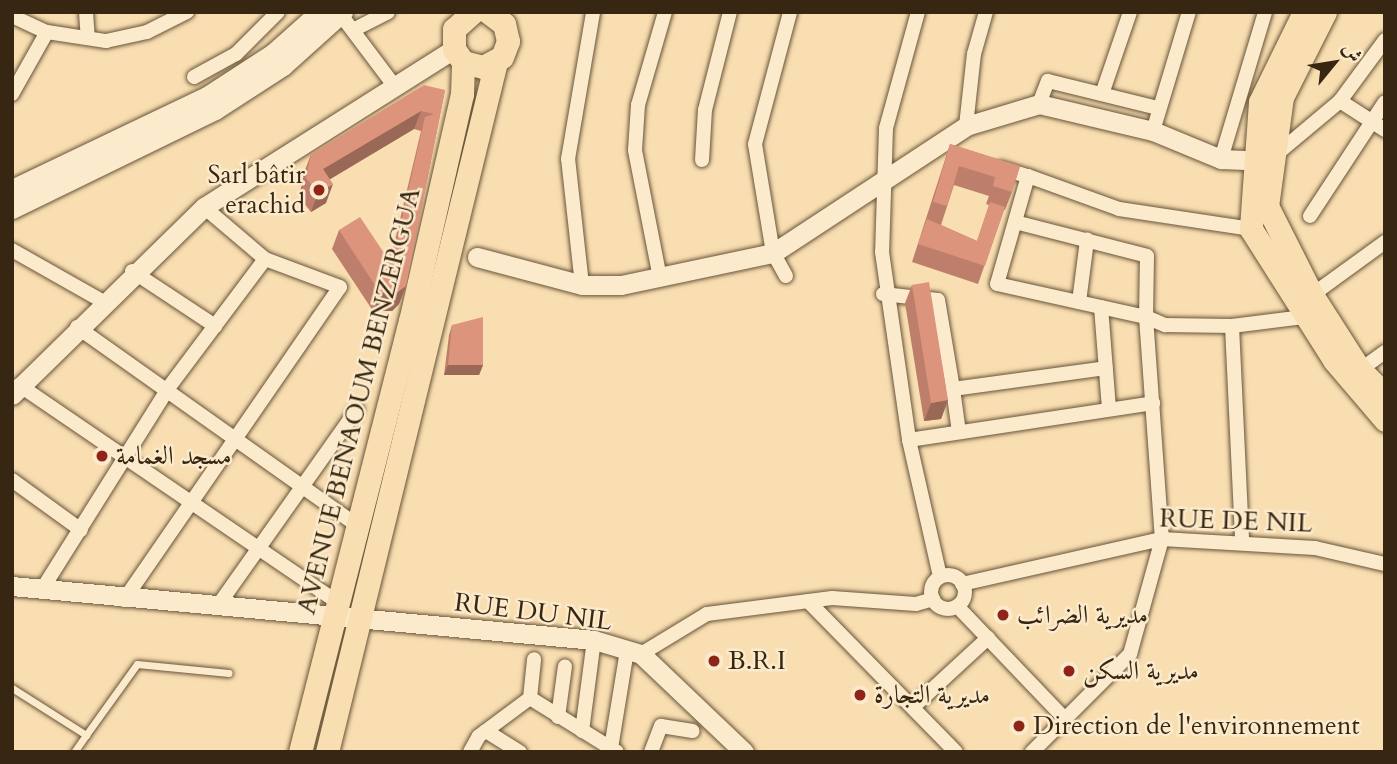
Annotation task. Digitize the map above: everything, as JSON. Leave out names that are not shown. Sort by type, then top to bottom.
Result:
[{"type":"main road","name":"AVENUE BENAOUM BENZERGUA","points":[[300,752],[359,527],[459,107],[459,56],[454,29],[473,12]]},
{"type":"main road","points":[[488,12],[509,23]]},
{"type":"main road","points":[[1304,12],[1267,83],[1251,229],[1360,370],[1385,395]]},
{"type":"main road","points":[[1325,12],[1289,76],[1260,162],[1267,206],[1275,231],[1313,308],[1385,420]]},
{"type":"main road","name":"AVENUE BENAOUM BENZERGUA","points":[[327,752],[444,267],[496,62],[509,23]]},
{"type":"main road","points":[[459,56],[483,67],[496,62]]},
{"type":"street","points":[[86,12],[88,38]]},
{"type":"street","points":[[12,16],[47,32],[88,38],[147,32],[187,12]]},
{"type":"street","points":[[194,77],[236,54],[278,12]]},
{"type":"street","points":[[12,189],[207,96],[273,53],[319,12]]},
{"type":"street","points":[[12,209],[215,110],[283,66],[346,19],[388,12]]},
{"type":"street","points":[[582,285],[568,159],[593,12]]},
{"type":"street","points":[[660,278],[635,150],[638,105],[665,12]]},
{"type":"street","points":[[702,160],[705,110],[730,12]]},
{"type":"street","points":[[786,276],[774,253],[754,144],[790,12]]},
{"type":"street","points":[[918,12],[886,128],[888,184],[883,295],[909,440],[940,577],[933,599]]},
{"type":"street","points":[[966,126],[974,54],[986,12]]},
{"type":"street","points":[[1102,94],[1130,12]]},
{"type":"street","points":[[1153,131],[1157,108],[1189,12]]},
{"type":"street","points":[[1221,159],[1265,12]]},
{"type":"street","points":[[346,19],[396,88]]},
{"type":"street","points":[[12,94],[47,32]]},
{"type":"street","points":[[444,267],[477,257],[582,285],[660,278],[774,253],[942,153],[966,126],[1039,104],[1153,131],[1221,159],[1260,162],[1340,101],[1385,40]]},
{"type":"street","points":[[337,611],[258,546],[190,498],[16,390],[132,271],[204,207],[396,88],[459,56]]},
{"type":"street","points":[[1039,104],[1048,81],[1157,108]]},
{"type":"street","points":[[1340,101],[1378,126]]},
{"type":"street","points":[[1310,216],[1378,126],[1385,102]]},
{"type":"street","points":[[988,165],[1028,176],[1119,209],[1251,229]]},
{"type":"street","points":[[1028,176],[997,284],[1146,317],[1165,325],[1232,326],[1313,308],[1385,243]]},
{"type":"street","points":[[124,600],[233,434],[340,287],[265,259],[204,207]]},
{"type":"street","points":[[1015,222],[1147,256],[1146,317],[1162,539],[1130,654],[1032,752]]},
{"type":"street","points":[[454,229],[477,257]]},
{"type":"street","points":[[1079,302],[1087,240]]},
{"type":"street","points":[[12,250],[102,301]]},
{"type":"street","points":[[43,588],[169,387],[265,259]]},
{"type":"street","points":[[132,271],[215,326]]},
{"type":"street","points":[[883,295],[938,300],[959,432]]},
{"type":"street","points":[[1101,307],[1108,410]]},
{"type":"street","points":[[1232,326],[1242,542]]},
{"type":"street","points":[[77,327],[169,387],[359,527]]},
{"type":"street","points":[[1360,370],[1385,352]]},
{"type":"street","points":[[953,390],[1106,368]]},
{"type":"street","points":[[909,440],[1153,403]]},
{"type":"street","points":[[217,607],[357,409]]},
{"type":"street","points":[[12,480],[81,530]]},
{"type":"street","name":"RUE DE NIL","points":[[962,584],[1162,539],[1315,548],[1385,564]]},
{"type":"street","points":[[940,577],[962,584],[957,606]]},
{"type":"street","name":"RUE DU NIL","points":[[12,586],[124,600],[217,607],[337,611],[361,620],[594,640],[634,652],[744,752]]},
{"type":"street","points":[[933,599],[942,607],[957,606],[1066,720]]},
{"type":"street","points":[[530,698],[614,750],[634,652],[707,614],[808,601],[916,604],[933,599]]},
{"type":"street","points":[[808,601],[956,752]]},
{"type":"street","points":[[913,707],[988,638]]},
{"type":"street","points":[[582,731],[594,640]]},
{"type":"street","points":[[470,752],[486,731],[530,698],[534,659]]},
{"type":"street","points":[[558,717],[565,666]]},
{"type":"street","points":[[651,752],[661,726],[693,731]]},
{"type":"street","points":[[486,731],[520,752]]},
{"type":"lane","points":[[75,752],[137,664],[229,673]]},
{"type":"lane","points":[[12,688],[86,735]]},
{"type":"building","points":[[424,85],[445,90],[406,286],[398,292],[380,293],[339,230],[360,217],[384,253],[394,253],[425,117],[434,114],[421,111],[323,169],[333,184],[318,193],[306,178],[311,154]]},
{"type":"building","points":[[950,144],[1020,166],[1012,192],[993,186],[995,177],[959,166],[947,206],[933,202]]},
{"type":"building","points":[[990,202],[1005,207],[985,266],[918,244],[927,219],[977,241]]},
{"type":"building","points":[[929,282],[948,400],[931,403],[912,285]]},
{"type":"building","points":[[483,317],[483,365],[448,365],[452,325]]},
{"type":"place","name":"Sarl bâtir erachid","points":[[319,190]]},
{"type":"place","name":"مسجد الغمامة","points":[[102,456]]},
{"type":"place","name":"مديرية الضرائب","points":[[1003,615]]},
{"type":"place","name":"B.R.I","points":[[714,661]]},
{"type":"place","name":"مديرية السكن","points":[[1069,671]]},
{"type":"place","name":"مديرية التجارة","points":[[860,695]]},
{"type":"place","name":"Direction de l'environnement","points":[[1019,726]]}]
